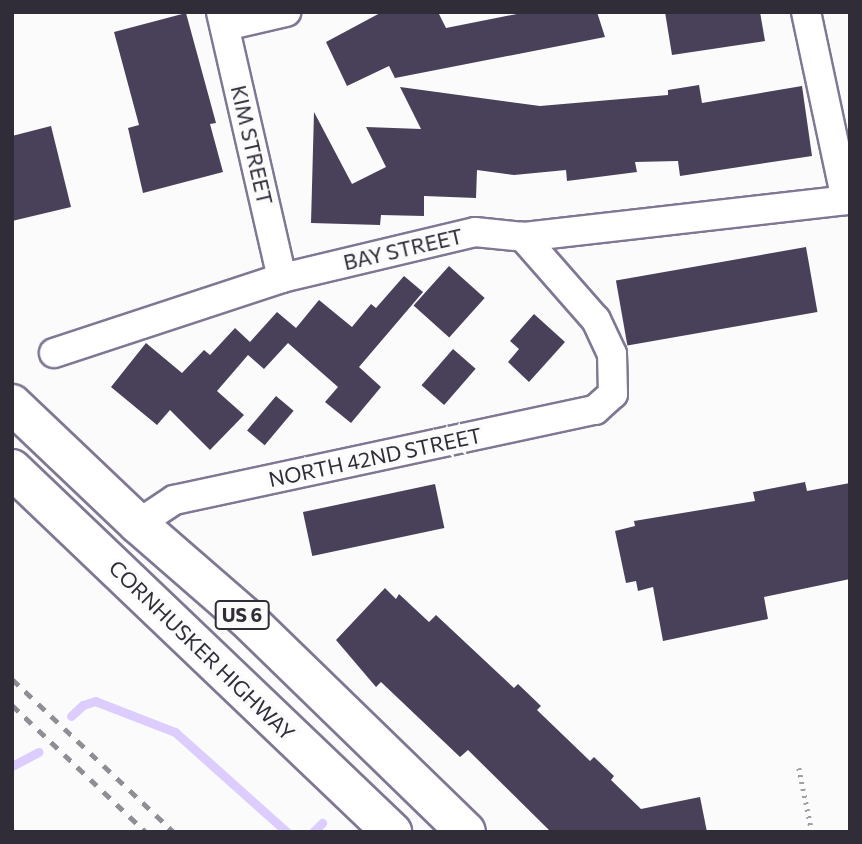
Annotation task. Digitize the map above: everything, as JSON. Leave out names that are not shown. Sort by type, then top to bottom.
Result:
[{"type":"main road","name":"US 6","points":[[12,404],[138,524],[245,617],[466,832]]},
{"type":"main road","name":"CORNHUSKER HIGHWAY","points":[[12,469],[392,832]]},
{"type":"street","points":[[223,19],[286,12]]},
{"type":"street","name":"BAY STREET","points":[[54,353],[282,278],[475,232],[523,237],[846,200],[806,12]]},
{"type":"street","name":"KIM STREET","points":[[223,19],[282,278]]},
{"type":"street","name":"NORTH 42ND STREET","points":[[138,524],[174,500],[595,410],[613,394],[612,354],[596,320],[523,237]]},
{"type":"path","points":[[799,768],[812,832]]},
{"type":"building","points":[[382,12],[438,12],[446,28],[527,12],[597,12],[605,37],[395,78],[389,66],[347,86],[326,42]]},
{"type":"building","points":[[665,12],[760,12],[765,41],[672,55]]},
{"type":"building","points":[[186,13],[216,123],[210,124],[223,172],[143,193],[128,128],[139,125],[114,32]]},
{"type":"building","points":[[699,85],[702,103],[802,86],[812,156],[680,176],[678,161],[635,162],[637,172],[567,181],[566,170],[514,175],[477,170],[476,198],[424,196],[424,216],[381,215],[380,225],[311,223],[314,112],[352,184],[386,167],[366,127],[421,129],[400,87],[540,106],[668,95],[668,90]]},
{"type":"building","points":[[51,126],[71,207],[12,221],[12,136]]},
{"type":"building","points":[[806,247],[817,312],[627,346],[616,281]]},
{"type":"building","points":[[449,266],[485,298],[449,338],[414,305]]},
{"type":"building","points":[[404,276],[423,292],[359,367],[381,387],[351,423],[325,402],[338,387],[288,343],[264,369],[248,355],[217,391],[244,415],[210,450],[170,410],[157,425],[111,387],[146,343],[182,373],[204,350],[210,355],[235,328],[250,342],[277,312],[296,328],[319,300],[352,327],[371,304],[376,308]]},
{"type":"building","points":[[534,314],[565,342],[529,382],[508,362],[519,349],[510,341]]},
{"type":"building","points":[[453,349],[476,369],[444,405],[422,385]]},
{"type":"building","points":[[276,396],[294,411],[265,445],[247,430]]},
{"type":"building","points":[[805,482],[807,491],[850,483],[850,579],[764,597],[768,619],[663,641],[653,587],[638,591],[636,581],[626,583],[615,531],[635,526],[634,521],[755,501],[753,492]]},
{"type":"building","points":[[435,484],[444,528],[312,556],[303,512]]},
{"type":"building","points":[[385,588],[396,599],[399,594],[429,622],[436,615],[514,688],[518,684],[541,706],[537,710],[590,761],[594,757],[614,776],[611,780],[641,809],[700,797],[707,832],[551,832],[468,750],[460,757],[381,682],[376,687],[336,640]]},
{"type":"waterway","points":[[71,716],[83,705],[95,701],[175,732],[287,832]]},
{"type":"waterway","points":[[12,766],[38,752]]},
{"type":"waterway","points":[[313,832],[322,823]]},
{"type":"railway","points":[[12,679],[174,832]]},
{"type":"railway","points":[[12,705],[146,832]]}]
